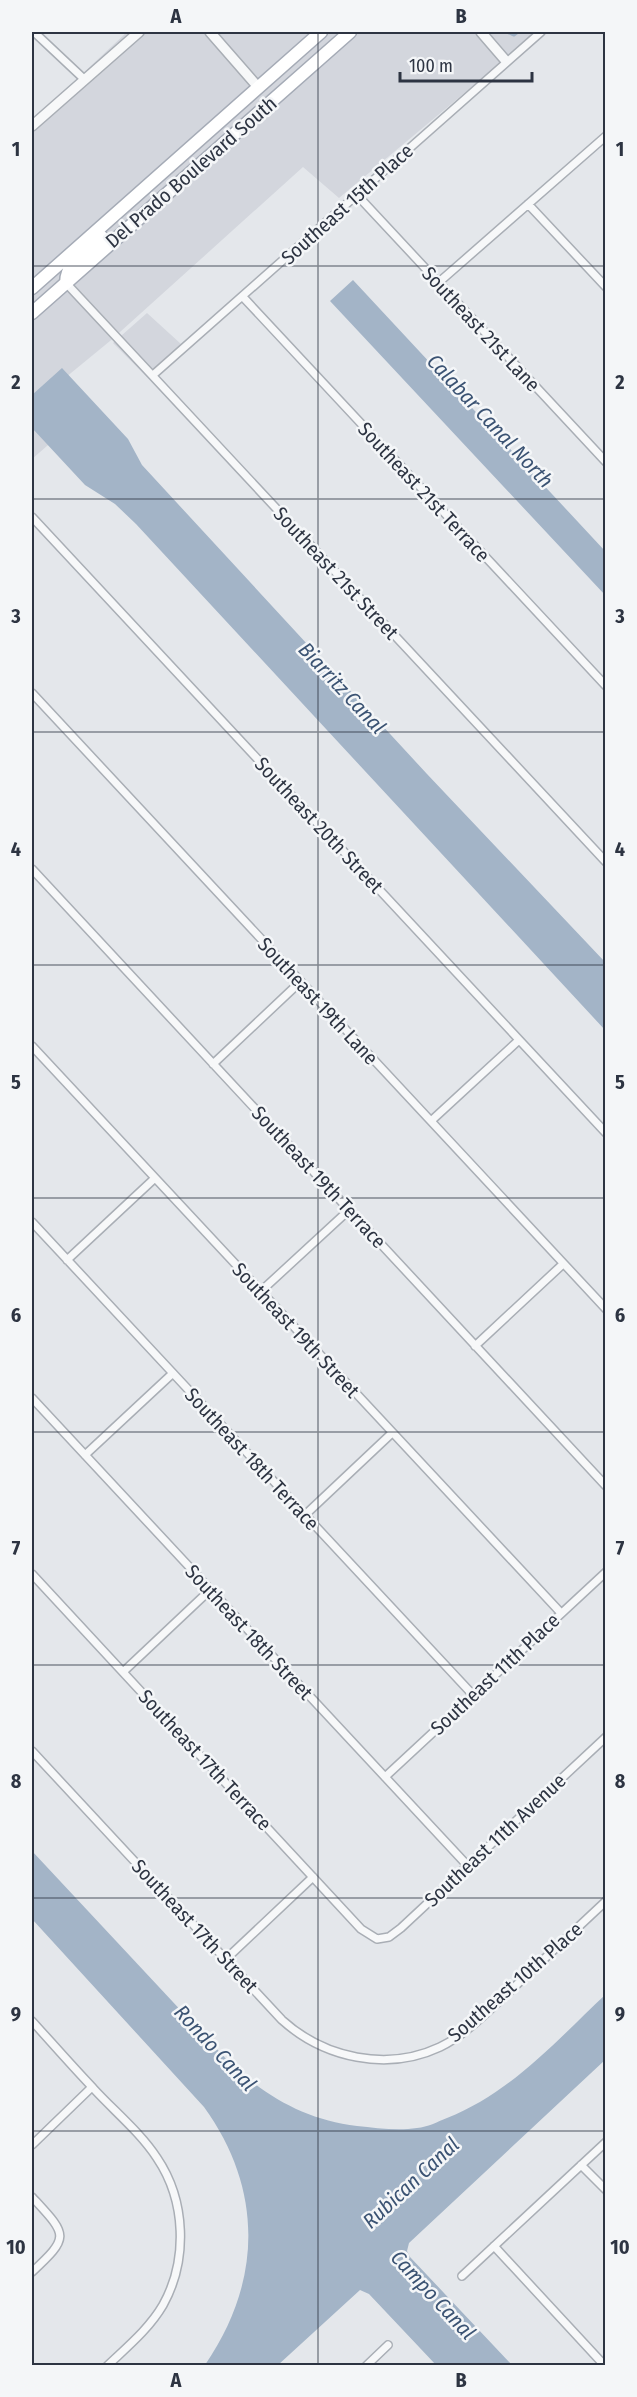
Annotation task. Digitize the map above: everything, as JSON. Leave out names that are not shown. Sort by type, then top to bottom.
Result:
[{"type":"main road","name":"Del Prado Boulevard South","points":[[32,288],[321,32]]},
{"type":"main road","name":"Del Prado Boulevard South","points":[[32,313],[351,32]]},
{"type":"main road","points":[[201,163],[219,137],[251,109],[258,96],[258,87]]},
{"type":"main road","points":[[66,283],[70,266],[110,228],[125,204]]},
{"type":"street","points":[[34,32],[84,79]]},
{"type":"street","points":[[32,126],[139,32]]},
{"type":"street","points":[[210,32],[258,87]]},
{"type":"street","points":[[481,32],[506,61]]},
{"type":"street","name":"Southeast 15th Place","points":[[153,375],[541,32]]},
{"type":"street","points":[[438,283],[606,136]]},
{"type":"street","name":"Southeast 21st Lane","points":[[357,195],[606,462]]},
{"type":"street","points":[[528,204],[606,287]]},
{"type":"street","name":"Southeast 21st Street","points":[[66,283],[606,862]]},
{"type":"street","name":"Southeast 21st Terrace","points":[[243,297],[606,686]]},
{"type":"street","name":"Southeast 20th Street","points":[[32,518],[606,1133]]},
{"type":"street","name":"Southeast 19th Lane","points":[[32,693],[606,1309]]},
{"type":"street","name":"Southeast 19th Terrace","points":[[32,869],[606,1486]]},
{"type":"street","points":[[213,1064],[300,982]]},
{"type":"street","points":[[431,1121],[519,1040]]},
{"type":"street","name":"Southeast 19th Street","points":[[32,1046],[561,1613]]},
{"type":"street","points":[[67,1260],[155,1178]]},
{"type":"street","points":[[260,1292],[349,1210]]},
{"type":"street","name":"Southeast 18th Terrace","points":[[32,1222],[473,1695]]},
{"type":"street","points":[[475,1346],[563,1263]]},
{"type":"street","points":[[85,1455],[172,1374]]},
{"type":"street","name":"Southeast 18th Street","points":[[32,1398],[467,1865]]},
{"type":"street","points":[[305,1515],[392,1433]]},
{"type":"street","name":"Southeast 11th Place","points":[[385,1777],[606,1572]]},
{"type":"street","name":"Southeast 17th Terrace","points":[[32,1574],[366,1933],[374,1938],[382,1939]]},
{"type":"street","points":[[123,1672],[210,1590]]},
{"type":"street","name":"Southeast 11th Avenue","points":[[382,1939],[401,1928],[606,1737]]},
{"type":"street","points":[[599,1743],[606,1750]]},
{"type":"street","name":"Southeast 17th Street","points":[[32,1751],[282,2020],[307,2039],[348,2056],[383,2060]]},
{"type":"street","points":[[226,1959],[313,1877]]},
{"type":"street","name":"Southeast 10th Place","points":[[383,2060],[424,2053],[453,2040],[492,2008],[606,1901]]},
{"type":"street","points":[[32,2021],[151,2150],[163,2168],[175,2198],[181,2233],[176,2274],[162,2306],[139,2336],[107,2366]]},
{"type":"street","points":[[32,2145],[92,2087]]},
{"type":"street","points":[[462,2276],[606,2142]]},
{"type":"street","points":[[581,2165],[606,2190]]},
{"type":"street","points":[[32,2197],[53,2220],[60,2234],[59,2244],[54,2252],[32,2272]]},
{"type":"street","points":[[494,2246],[605,2366]]},
{"type":"street","points":[[366,2366],[388,2345]]},
{"type":"shaded area","points":[[127,32],[537,32],[339,198],[303,167],[110,341],[32,405],[32,121]]},
{"type":"shaded area","points":[[147,313],[181,344],[147,377],[113,343]]},
{"type":"shaded area","points":[[32,405],[55,439],[32,459]]},
{"type":"water","points":[[353,280],[605,551],[605,595],[330,301]]},
{"type":"water","name":"Biarritz Canal","points":[[62,368],[128,439],[142,465],[427,774],[605,962],[605,1030],[136,524],[115,504],[85,485],[32,428],[32,395]]},
{"type":"water","points":[[32,1851],[243,2075],[288,2105],[338,2123],[410,2129],[429,2125],[470,2107],[492,2095],[532,2064],[605,1995],[605,2060],[409,2243],[407,2251],[410,2257],[512,2365],[436,2365],[369,2294],[360,2290],[278,2365],[205,2365],[224,2333],[237,2301],[246,2269],[248,2236],[246,2203],[237,2171],[224,2139],[204,2107],[32,1919]]},
{"type":"waterway","points":[[507,32],[514,35],[518,32]]},
{"type":"water label","name":"Calabar Canal North","points":[[490,421]]},
{"type":"water label","name":"Rondo Canal","points":[[215,2048]]},
{"type":"water label","name":"Rubican Canal","points":[[411,2183]]},
{"type":"water label","name":"Campo Canal","points":[[433,2295]]}]
